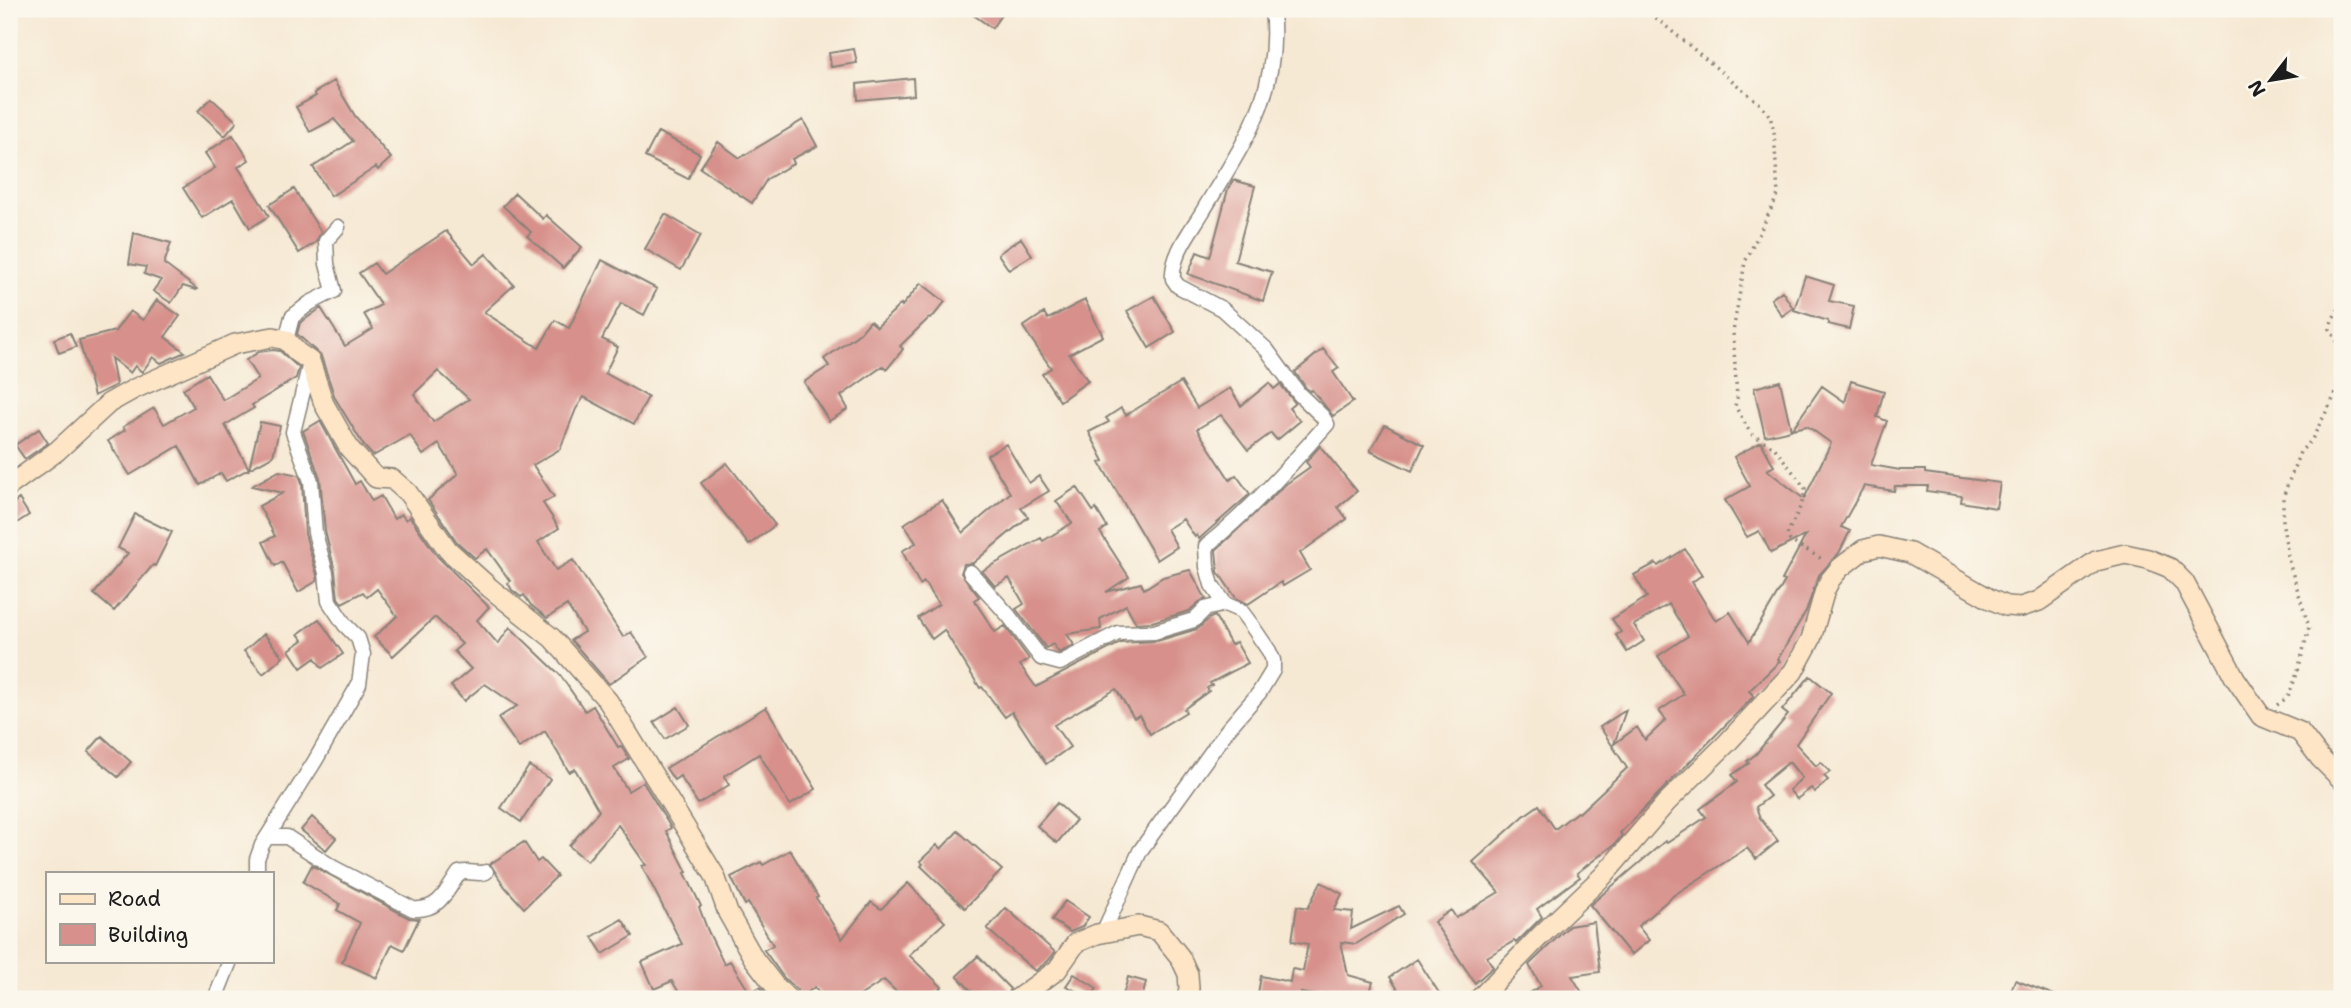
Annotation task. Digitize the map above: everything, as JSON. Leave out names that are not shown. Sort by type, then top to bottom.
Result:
[{"type":"street","points":[[1103,933],[1140,851],[1228,729],[1259,693],[1273,670],[1269,651],[1250,623],[1241,611],[1225,604],[1212,585],[1207,568],[1206,546],[1230,527],[1282,475],[1327,424],[1299,394],[1267,351],[1222,309],[1178,286],[1173,279],[1175,263],[1183,244],[1244,142],[1261,106],[1273,60],[1275,35],[1272,9]]},
{"type":"street","points":[[286,340],[292,317],[310,303],[334,291],[327,264],[326,241],[338,227]]},
{"type":"street","points":[[9,486],[57,451],[109,403],[134,389],[235,344],[273,337],[286,340],[310,361],[324,404],[349,448],[376,478],[393,479],[408,493],[448,550],[552,638],[608,701],[715,876],[728,913],[754,959],[788,999]]},
{"type":"street","points":[[257,872],[257,859],[267,837],[359,684],[363,654],[358,638],[345,625],[329,601],[326,573],[315,533],[311,481],[293,432],[310,361]]},
{"type":"street","points":[[1479,999],[1603,876],[1665,803],[1727,743],[1793,672],[1811,639],[1825,590],[1840,568],[1863,550],[1879,546],[1919,558],[1990,599],[2006,606],[2021,607],[2039,601],[2096,561],[2125,554],[2170,568],[2184,582],[2235,678],[2262,716],[2300,732],[2342,780]]},
{"type":"street","points":[[970,572],[1041,658],[1060,663],[1118,633],[1154,632],[1194,620],[1205,609],[1225,604]]},
{"type":"street","points":[[267,837],[287,837],[334,868],[413,909],[424,910],[439,902],[459,873],[470,870],[481,874],[486,872]]},
{"type":"street","points":[[1017,999],[1057,970],[1076,943],[1103,933],[1139,926],[1159,931],[1180,957],[1188,974],[1189,988],[1186,999]]},
{"type":"street","points":[[215,999],[230,962]]},
{"type":"path","points":[[1645,9],[1747,92],[1770,116],[1774,132],[1778,195],[1745,262],[1733,332],[1737,398],[1735,406],[1751,434],[1774,447],[1805,488],[1804,501],[1787,535],[1790,541],[1840,568]]},
{"type":"path","points":[[2342,303],[2330,329],[2342,351]]},
{"type":"path","points":[[2262,716],[2288,697],[2298,671],[2309,627],[2289,562],[2283,526],[2283,497],[2300,452],[2311,441],[2335,395],[2342,370]]},
{"type":"building","points":[[965,9],[1005,9],[992,28]]},
{"type":"building","points":[[854,49],[857,63],[831,67],[829,53]]},
{"type":"building","points":[[913,78],[914,95],[858,100],[857,84]]},
{"type":"building","points":[[334,81],[355,116],[391,158],[378,170],[376,167],[331,196],[313,167],[353,141],[334,119],[310,132],[296,107],[316,96],[314,93]]},
{"type":"building","points":[[211,98],[237,122],[225,136],[198,111]]},
{"type":"building","points":[[803,120],[817,146],[792,159],[794,163],[767,179],[752,203],[700,168],[718,142],[740,158]]},
{"type":"building","points":[[658,132],[700,154],[688,179],[645,157]]},
{"type":"building","points":[[233,135],[249,160],[238,167],[269,216],[250,228],[233,199],[202,218],[183,188],[215,168],[205,153]]},
{"type":"building","points":[[1233,180],[1255,186],[1235,261],[1272,272],[1263,301],[1188,274],[1197,252],[1210,257],[1228,189]]},
{"type":"building","points":[[294,189],[321,232],[316,242],[299,253],[269,205]]},
{"type":"building","points":[[515,193],[543,219],[546,215],[582,247],[563,268],[527,236],[531,232],[503,206]]},
{"type":"building","points":[[665,214],[701,235],[681,270],[645,249]]},
{"type":"building","points":[[446,231],[474,264],[486,254],[514,285],[484,312],[539,348],[555,320],[569,328],[602,260],[657,289],[644,315],[621,303],[602,339],[618,347],[605,373],[648,397],[634,424],[584,397],[576,409],[560,449],[533,465],[554,497],[543,503],[559,528],[538,542],[556,570],[573,560],[623,637],[631,632],[648,657],[609,684],[571,640],[584,632],[567,605],[547,618],[531,605],[524,595],[521,597],[512,590],[508,583],[510,581],[487,549],[475,558],[457,542],[428,500],[458,474],[439,444],[423,455],[410,435],[373,456],[335,398],[321,356],[297,334],[300,323],[321,308],[345,346],[373,329],[364,314],[381,305],[359,273],[374,263],[382,274]],"holes":[[[438,371],[469,399],[433,422],[414,394]]]},
{"type":"building","points":[[134,233],[171,243],[164,264],[197,289],[183,286],[171,303],[153,291],[161,280],[144,274],[146,267],[129,264]]},
{"type":"building","points":[[1021,238],[1032,255],[1009,270],[998,254]]},
{"type":"building","points":[[1805,276],[1834,285],[1829,301],[1854,306],[1849,329],[1828,324],[1828,321],[1794,310]]},
{"type":"building","points":[[921,283],[945,302],[931,319],[900,346],[903,349],[887,369],[883,366],[841,396],[848,409],[829,421],[804,382],[829,366],[824,359],[860,333],[870,321],[877,327],[901,304],[902,306]]},
{"type":"building","points":[[1782,291],[1793,308],[1782,316],[1771,299]]},
{"type":"building","points":[[1154,296],[1175,332],[1149,348],[1127,311]]},
{"type":"building","points":[[157,300],[180,316],[165,337],[185,352],[161,363],[153,357],[142,372],[135,366],[130,373],[111,358],[116,385],[94,396],[79,340],[115,331],[130,311],[143,320]]},
{"type":"building","points":[[1085,300],[1103,336],[1069,354],[1088,381],[1060,401],[1042,374],[1051,368],[1023,327],[1044,313],[1048,319]]},
{"type":"building","points":[[70,333],[76,347],[59,353],[54,339]]},
{"type":"building","points":[[1323,349],[1339,368],[1333,372],[1353,402],[1333,416],[1312,390],[1306,388],[1295,372]]},
{"type":"building","points":[[280,351],[299,368],[296,378],[225,425],[249,469],[226,481],[221,473],[200,485],[179,446],[130,475],[108,441],[125,430],[123,427],[154,408],[164,424],[194,407],[183,389],[207,374],[223,400],[258,379],[246,360],[259,352]]},
{"type":"building","points":[[1780,381],[1791,430],[1765,436],[1754,388]]},
{"type":"building","points":[[1851,381],[1884,391],[1877,417],[1887,421],[1871,465],[1900,470],[1925,470],[1925,473],[2000,483],[1996,508],[1961,502],[1962,496],[1927,491],[1928,486],[1895,486],[1894,491],[1864,486],[1841,527],[1850,531],[1839,553],[1819,575],[1806,611],[1778,659],[1780,661],[1749,691],[1754,696],[1620,833],[1622,835],[1615,844],[1577,873],[1580,877],[1537,909],[1542,917],[1516,943],[1514,941],[1487,957],[1493,967],[1475,983],[1434,922],[1451,910],[1456,918],[1499,892],[1473,862],[1539,805],[1555,829],[1579,813],[1627,768],[1600,727],[1626,710],[1614,744],[1637,727],[1645,740],[1666,720],[1659,711],[1684,694],[1658,656],[1688,636],[1669,604],[1634,625],[1644,641],[1627,652],[1616,635],[1621,632],[1612,619],[1647,597],[1634,575],[1656,563],[1658,566],[1685,549],[1702,575],[1692,582],[1716,621],[1730,612],[1749,642],[1785,581],[1782,580],[1806,535],[1771,553],[1759,531],[1747,537],[1725,500],[1750,486],[1734,457],[1761,442],[1774,466],[1767,470],[1804,499],[1831,443],[1807,426],[1792,429],[1822,386],[1845,402]]},
{"type":"building","points":[[1181,382],[1197,408],[1230,388],[1241,406],[1269,383],[1274,389],[1280,384],[1295,403],[1289,408],[1300,421],[1277,440],[1271,433],[1248,450],[1221,415],[1197,429],[1230,480],[1236,475],[1250,494],[1199,539],[1183,519],[1167,529],[1177,547],[1157,560],[1100,463],[1104,461],[1089,432],[1109,422],[1106,418],[1121,408],[1126,415]]},
{"type":"building","points":[[320,421],[355,484],[360,481],[372,501],[381,496],[394,519],[401,514],[406,520],[410,517],[438,557],[489,607],[477,620],[498,644],[510,627],[560,675],[585,711],[593,706],[618,747],[621,746],[629,759],[614,768],[628,791],[643,782],[671,828],[666,831],[687,872],[685,873],[701,906],[699,907],[708,931],[724,964],[730,961],[750,993],[760,987],[771,999],[683,999],[672,981],[654,989],[642,962],[682,944],[642,866],[646,865],[618,825],[587,861],[569,846],[599,811],[575,769],[569,772],[545,731],[519,748],[498,718],[517,706],[485,684],[464,701],[451,686],[471,669],[454,651],[462,644],[436,618],[393,656],[374,637],[397,616],[377,589],[367,597],[363,592],[342,603],[338,598],[335,571],[325,531],[320,478],[303,431]]},
{"type":"building","points":[[260,422],[280,426],[273,456],[249,469]]},
{"type":"building","points":[[1385,425],[1424,445],[1412,471],[1370,451]]},
{"type":"building","points":[[39,429],[48,443],[25,459],[15,445]]},
{"type":"building","points":[[1006,444],[1029,483],[1039,476],[1049,491],[1021,508],[1028,517],[973,563],[964,564],[961,573],[979,597],[974,600],[995,632],[1005,626],[1029,659],[1020,665],[1036,687],[1120,643],[1157,641],[1197,629],[1215,616],[1231,645],[1236,642],[1248,663],[1210,683],[1212,685],[1207,688],[1209,691],[1184,709],[1186,712],[1150,734],[1139,715],[1134,718],[1116,689],[1054,725],[1070,747],[1046,764],[1012,712],[1005,717],[982,687],[980,688],[944,630],[932,639],[918,618],[939,604],[924,582],[920,585],[902,551],[916,543],[904,524],[942,500],[963,533],[1010,493],[987,455]]},
{"type":"building","points":[[1320,446],[1357,491],[1338,507],[1347,519],[1300,553],[1310,570],[1283,586],[1281,582],[1248,604],[1236,598],[1218,572],[1216,550],[1286,484],[1310,467],[1306,462]]},
{"type":"building","points":[[727,463],[775,525],[749,545],[701,483]]},
{"type":"building","points":[[279,471],[299,475],[302,483],[305,534],[317,575],[317,581],[298,592],[282,562],[275,566],[263,542],[275,536],[259,506],[283,493],[252,486]]},
{"type":"building","points":[[1077,487],[1107,527],[1100,532],[1129,577],[1106,592],[1141,583],[1144,589],[1163,577],[1190,570],[1206,599],[1189,611],[1152,622],[1136,623],[1126,605],[1100,619],[1101,629],[1067,634],[1074,645],[1059,653],[1053,644],[1046,648],[1016,609],[1024,604],[1009,578],[995,586],[982,571],[1041,538],[1043,541],[1072,523],[1056,501]]},
{"type":"building","points":[[19,499],[29,515],[9,528],[9,506]]},
{"type":"building","points":[[135,514],[172,532],[155,566],[153,565],[114,611],[94,594],[128,553],[118,548]]},
{"type":"building","points":[[319,619],[343,654],[322,668],[315,658],[301,668],[289,650],[303,640],[298,634]]},
{"type":"building","points":[[264,634],[283,657],[263,674],[244,651]]},
{"type":"building","points":[[1810,676],[1831,693],[1796,744],[1816,766],[1821,762],[1830,772],[1824,776],[1828,780],[1815,792],[1811,788],[1797,799],[1789,790],[1802,778],[1789,762],[1761,785],[1770,796],[1756,807],[1760,818],[1778,841],[1756,859],[1747,848],[1674,895],[1638,926],[1649,940],[1631,955],[1590,905],[1665,841],[1667,843],[1706,817],[1700,809],[1737,782],[1732,775],[1749,763],[1747,761],[1788,715],[1782,710]]},
{"type":"building","points":[[678,707],[689,725],[665,739],[654,722]]},
{"type":"building","points":[[766,707],[816,789],[790,805],[759,754],[724,776],[729,785],[698,804],[680,776],[674,780],[666,768]]},
{"type":"building","points":[[102,736],[131,762],[118,777],[88,752]]},
{"type":"building","points":[[529,766],[550,779],[521,822],[501,808]]},
{"type":"building","points":[[1057,803],[1076,820],[1057,843],[1037,826]]},
{"type":"building","points":[[312,817],[336,838],[326,850],[301,830]]},
{"type":"building","points":[[958,831],[1002,870],[965,908],[921,866],[923,864],[920,861],[937,845],[941,849]]},
{"type":"building","points":[[524,842],[537,862],[541,859],[557,876],[524,908],[505,887],[490,864]]},
{"type":"building","points":[[790,850],[842,939],[871,902],[881,909],[908,883],[945,922],[909,955],[942,987],[930,999],[904,999],[884,980],[855,999],[823,999],[815,987],[800,998],[797,990],[784,978],[764,950],[773,945],[748,903],[745,905],[731,877],[761,862],[763,865]]},
{"type":"building","points":[[312,865],[409,918],[419,919],[404,950],[392,944],[377,978],[342,962],[360,923],[337,910],[340,904],[303,882]]},
{"type":"building","points":[[1321,882],[1342,894],[1334,910],[1353,912],[1351,929],[1399,906],[1404,914],[1356,944],[1341,942],[1348,975],[1373,982],[1368,999],[1340,999],[1301,993],[1300,999],[1257,999],[1261,976],[1290,982],[1292,969],[1303,971],[1308,944],[1292,941],[1297,906],[1308,908]]},
{"type":"building","points":[[1065,901],[1089,917],[1082,927],[1070,932],[1052,920]]},
{"type":"building","points":[[1006,908],[1055,952],[1035,971],[987,929]]},
{"type":"building","points":[[622,919],[633,936],[603,954],[592,937]]},
{"type":"building","points":[[1594,922],[1600,972],[1572,976],[1586,999],[1520,999],[1541,986],[1529,965],[1569,926]]},
{"type":"building","points":[[978,956],[1010,989],[1004,999],[979,999],[957,976]]},
{"type":"building","points":[[1417,959],[1443,999],[1404,999],[1390,977]]},
{"type":"building","points":[[1074,974],[1097,988],[1091,999],[1066,986]]},
{"type":"building","points":[[1128,977],[1146,982],[1142,999],[1122,999]]},
{"type":"building","points":[[2015,980],[2062,998],[2062,999],[2008,999]]}]
